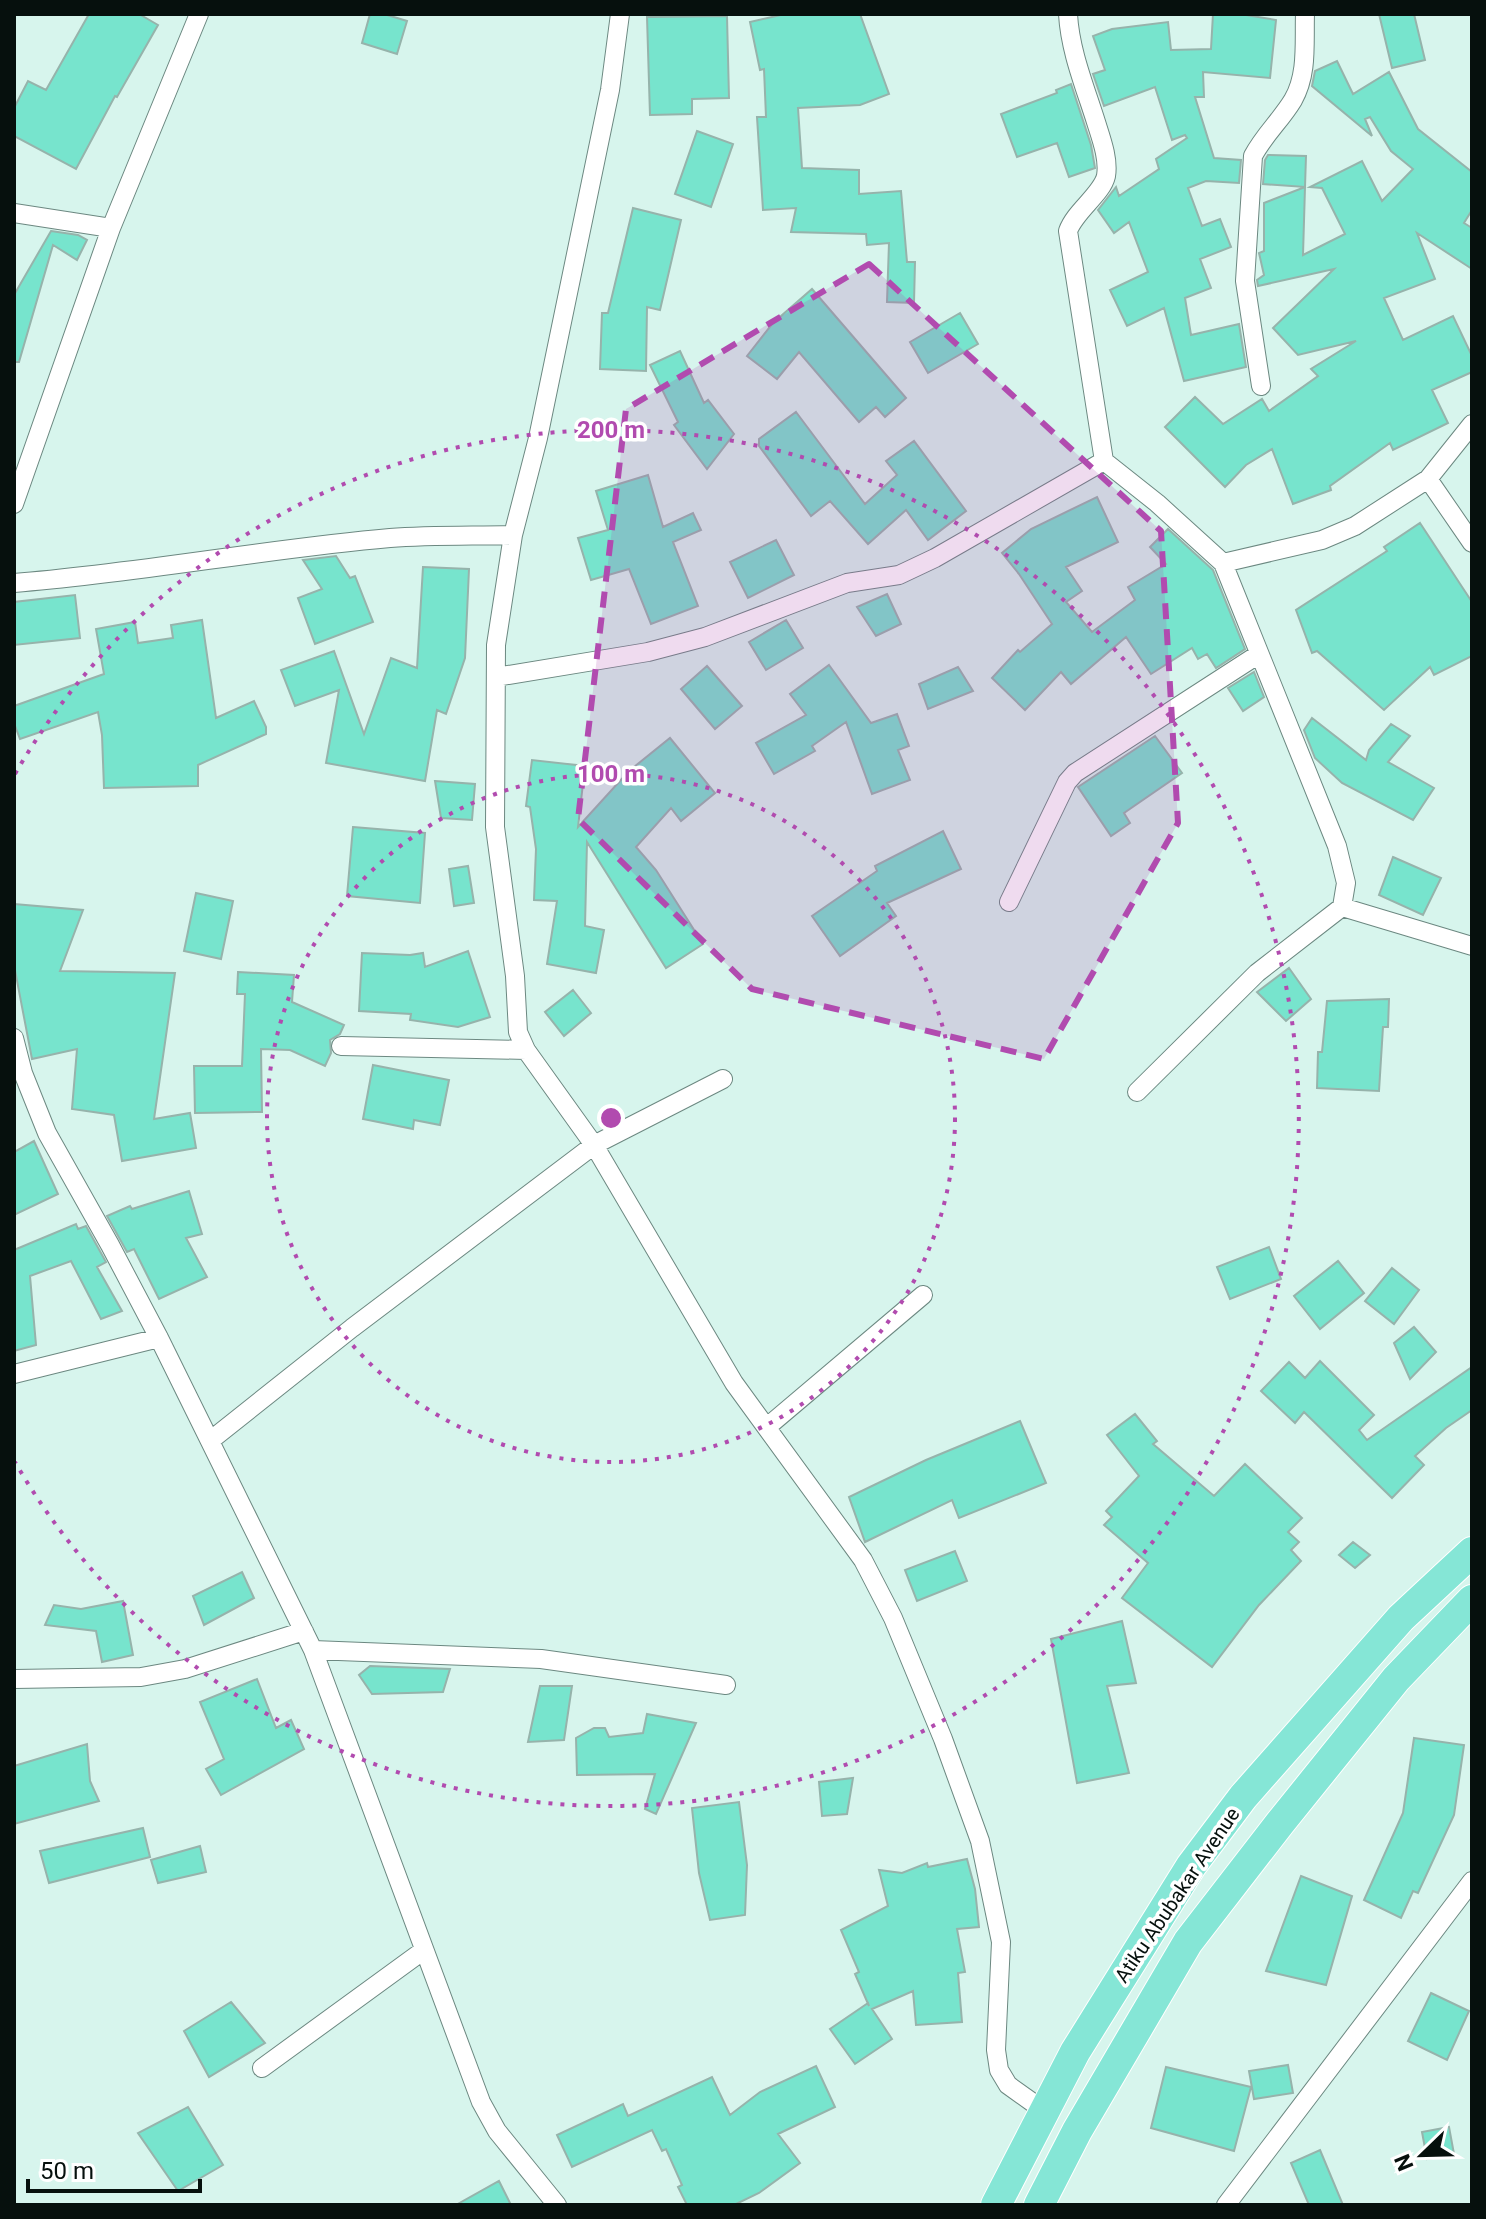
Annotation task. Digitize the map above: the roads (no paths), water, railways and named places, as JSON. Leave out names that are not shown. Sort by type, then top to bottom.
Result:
[{"type":"main road","name":"Atiku Abubakar Avenue","points":[[996,2205],[1075,2052],[1191,1866],[1243,1797],[1401,1618],[1472,1552]]},
{"type":"main road","name":"Atiku Abubakar Avenue","points":[[1039,2205],[1077,2131],[1188,1942],[1396,1679],[1472,1600]]},
{"type":"street","points":[[14,504],[111,228],[199,14]]},
{"type":"street","points":[[620,14],[610,90],[538,438],[513,535],[496,645],[495,827],[515,976],[518,1032],[526,1050],[594,1145],[734,1383],[863,1560],[893,1618],[943,1739],[980,1841],[1001,1942],[996,2050],[999,2070],[1008,2085],[1043,2110]]},
{"type":"street","points":[[1068,14],[1074,52],[1103,145],[1107,172],[1104,182],[1072,220],[1068,231],[1104,461],[1157,503],[1223,563],[1337,846],[1346,883],[1342,907],[1257,973],[1137,1092]]},
{"type":"street","points":[[1261,386],[1245,281],[1253,156],[1261,140],[1293,100],[1304,73],[1305,14]]},
{"type":"street","points":[[14,213],[111,228]]},
{"type":"street","points":[[1223,563],[1322,540],[1355,526],[1428,479],[1472,424]]},
{"type":"street","points":[[496,677],[648,652],[705,637],[847,583],[899,575],[935,558],[1104,461]]},
{"type":"street","points":[[1428,479],[1472,543]]},
{"type":"street","points":[[14,583],[87,577],[393,538],[513,535]]},
{"type":"street","points":[[1009,902],[1067,782],[1075,773],[1259,654]]},
{"type":"street","points":[[1342,907],[1472,946]]},
{"type":"street","points":[[14,1038],[19,1073],[47,1133],[159,1338],[313,1650],[481,2102],[497,2131],[557,2205]]},
{"type":"street","points":[[341,1046],[526,1050]]},
{"type":"street","points":[[211,1440],[352,1328],[594,1145],[723,1079]]},
{"type":"street","points":[[767,1427],[923,1295]]},
{"type":"street","points":[[14,1374],[159,1338]]},
{"type":"street","points":[[14,1679],[141,1677],[185,1669],[304,1631]]},
{"type":"street","points":[[313,1650],[541,1659],[726,1685]]},
{"type":"street","points":[[1226,2205],[1472,1881]]},
{"type":"street","points":[[262,2068],[424,1950]]}]
